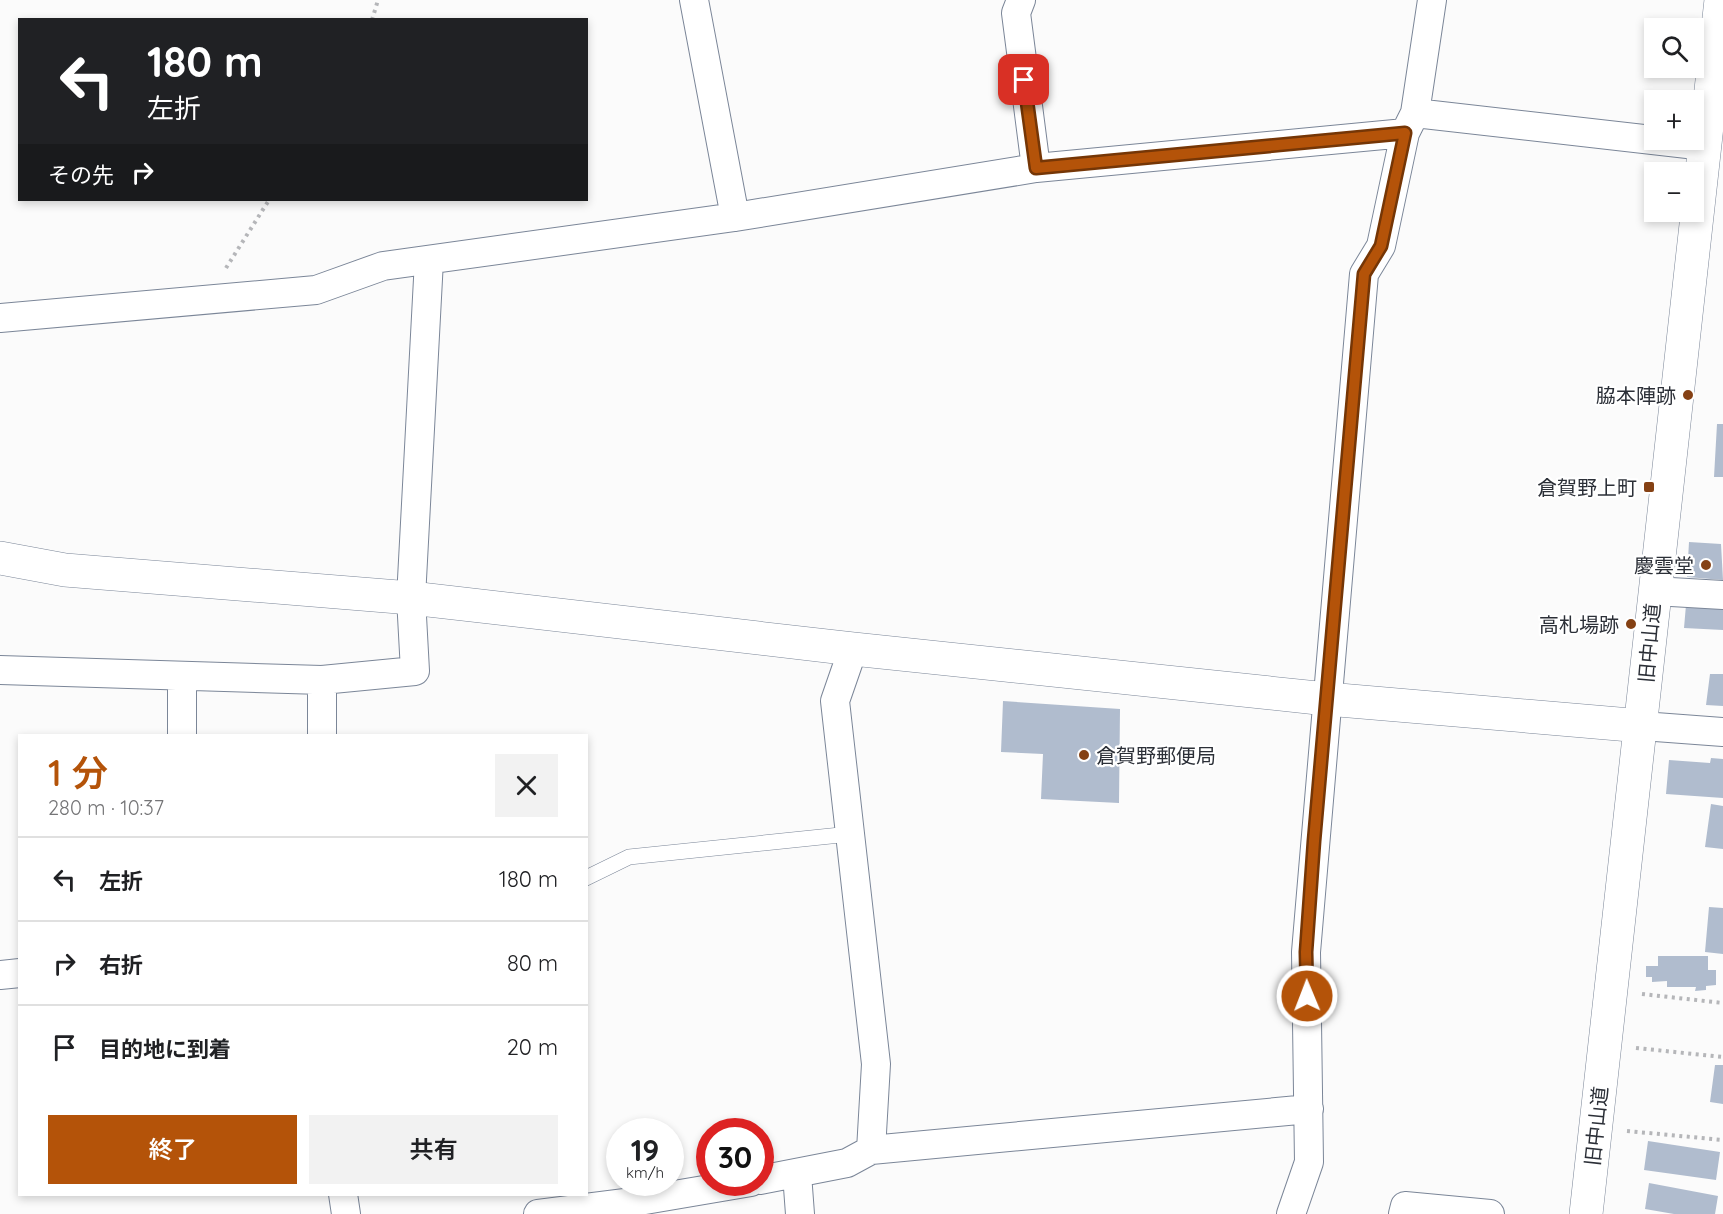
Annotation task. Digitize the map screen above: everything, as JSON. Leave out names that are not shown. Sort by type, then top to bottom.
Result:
[{"type":"street","points":[[694,0],[735,217]]},
{"type":"street","points":[[1021,0],[1016,13],[1036,168]]},
{"type":"street","points":[[1291,1214],[1309,1162],[1306,952],[1364,274],[1381,246],[1410,123],[1432,0]]},
{"type":"street","name":"旧中山道","points":[[1586,1214],[1721,0]]},
{"type":"street","points":[[0,318],[205,302],[316,290],[383,266],[735,217],[1036,168],[1410,123],[1705,146]]},
{"type":"street","points":[[0,670],[322,680],[415,671],[411,598],[429,260]]},
{"type":"street","points":[[0,558],[65,570],[411,598],[853,649],[1327,699],[1723,732]]},
{"type":"street","points":[[1654,591],[1723,595]]},
{"type":"street","points":[[853,649],[835,701],[876,1064],[871,1150]]},
{"type":"street","points":[[182,677],[182,734]]},
{"type":"street","points":[[322,680],[322,734]]},
{"type":"street","points":[[0,975],[18,973]]},
{"type":"street","points":[[774,1178],[847,1163],[871,1150],[1309,1108]]},
{"type":"street","points":[[797,1174],[800,1214]]},
{"type":"street","points":[[538,1214],[633,1208],[696,1194]]},
{"type":"street","points":[[344,1196],[346,1214]]},
{"type":"street","points":[[1404,1214],[1405,1206],[1490,1214]]},
{"type":"lane","points":[[588,877],[629,857],[850,834]]},
{"type":"path","points":[[373,18],[378,0]]},
{"type":"path","points":[[205,302],[268,201]]},
{"type":"path","points":[[1611,990],[1723,1003]]},
{"type":"path","points":[[1606,1044],[1723,1057]]},
{"type":"path","points":[[1596,1128],[1723,1140]]},
{"type":"building","points":[[1717,424],[1723,424],[1723,477],[1714,477]]},
{"type":"building","name":"慶雲堂","points":[[1689,542],[1721,544],[1723,580],[1687,577]]},
{"type":"building","points":[[1686,605],[1723,607],[1723,630],[1684,628]]},
{"type":"building","points":[[1710,674],[1723,674],[1723,706],[1706,705]]},
{"type":"building","points":[[1003,701],[1120,709],[1119,803],[1041,799],[1043,754],[1001,752]]},
{"type":"building","points":[[1711,758],[1723,759],[1723,798],[1666,794],[1669,760],[1710,763]]},
{"type":"building","points":[[1711,804],[1723,806],[1723,849],[1705,847]]},
{"type":"building","points":[[1709,907],[1723,908],[1723,954],[1705,952]]},
{"type":"building","points":[[1658,956],[1708,956],[1708,970],[1716,970],[1716,985],[1706,986],[1706,990],[1695,991],[1696,987],[1667,987],[1667,981],[1652,982],[1652,977],[1646,977],[1646,966],[1658,966]]},
{"type":"building","points":[[1715,1065],[1723,1065],[1723,1104],[1710,1102]]},
{"type":"building","points":[[1648,1141],[1720,1152],[1716,1180],[1644,1170]]},
{"type":"building","points":[[1649,1183],[1718,1196],[1715,1214],[1674,1214],[1645,1209]]},
{"type":"place","name":"脇本陣跡","points":[[1688,395]]},
{"type":"place","name":"倉賀野上町","points":[[1649,487]]},
{"type":"place","name":"慶雲堂","points":[[1706,565]]},
{"type":"place","name":"高札場跡","points":[[1631,624]]},
{"type":"place","name":"倉賀野郵便局","points":[[1084,755]]},
{"type":"route","points":[[1024,80],[1036,168],[1405,133],[1381,246],[1364,274],[1314,841],[1306,952],[1307,996]]}]
